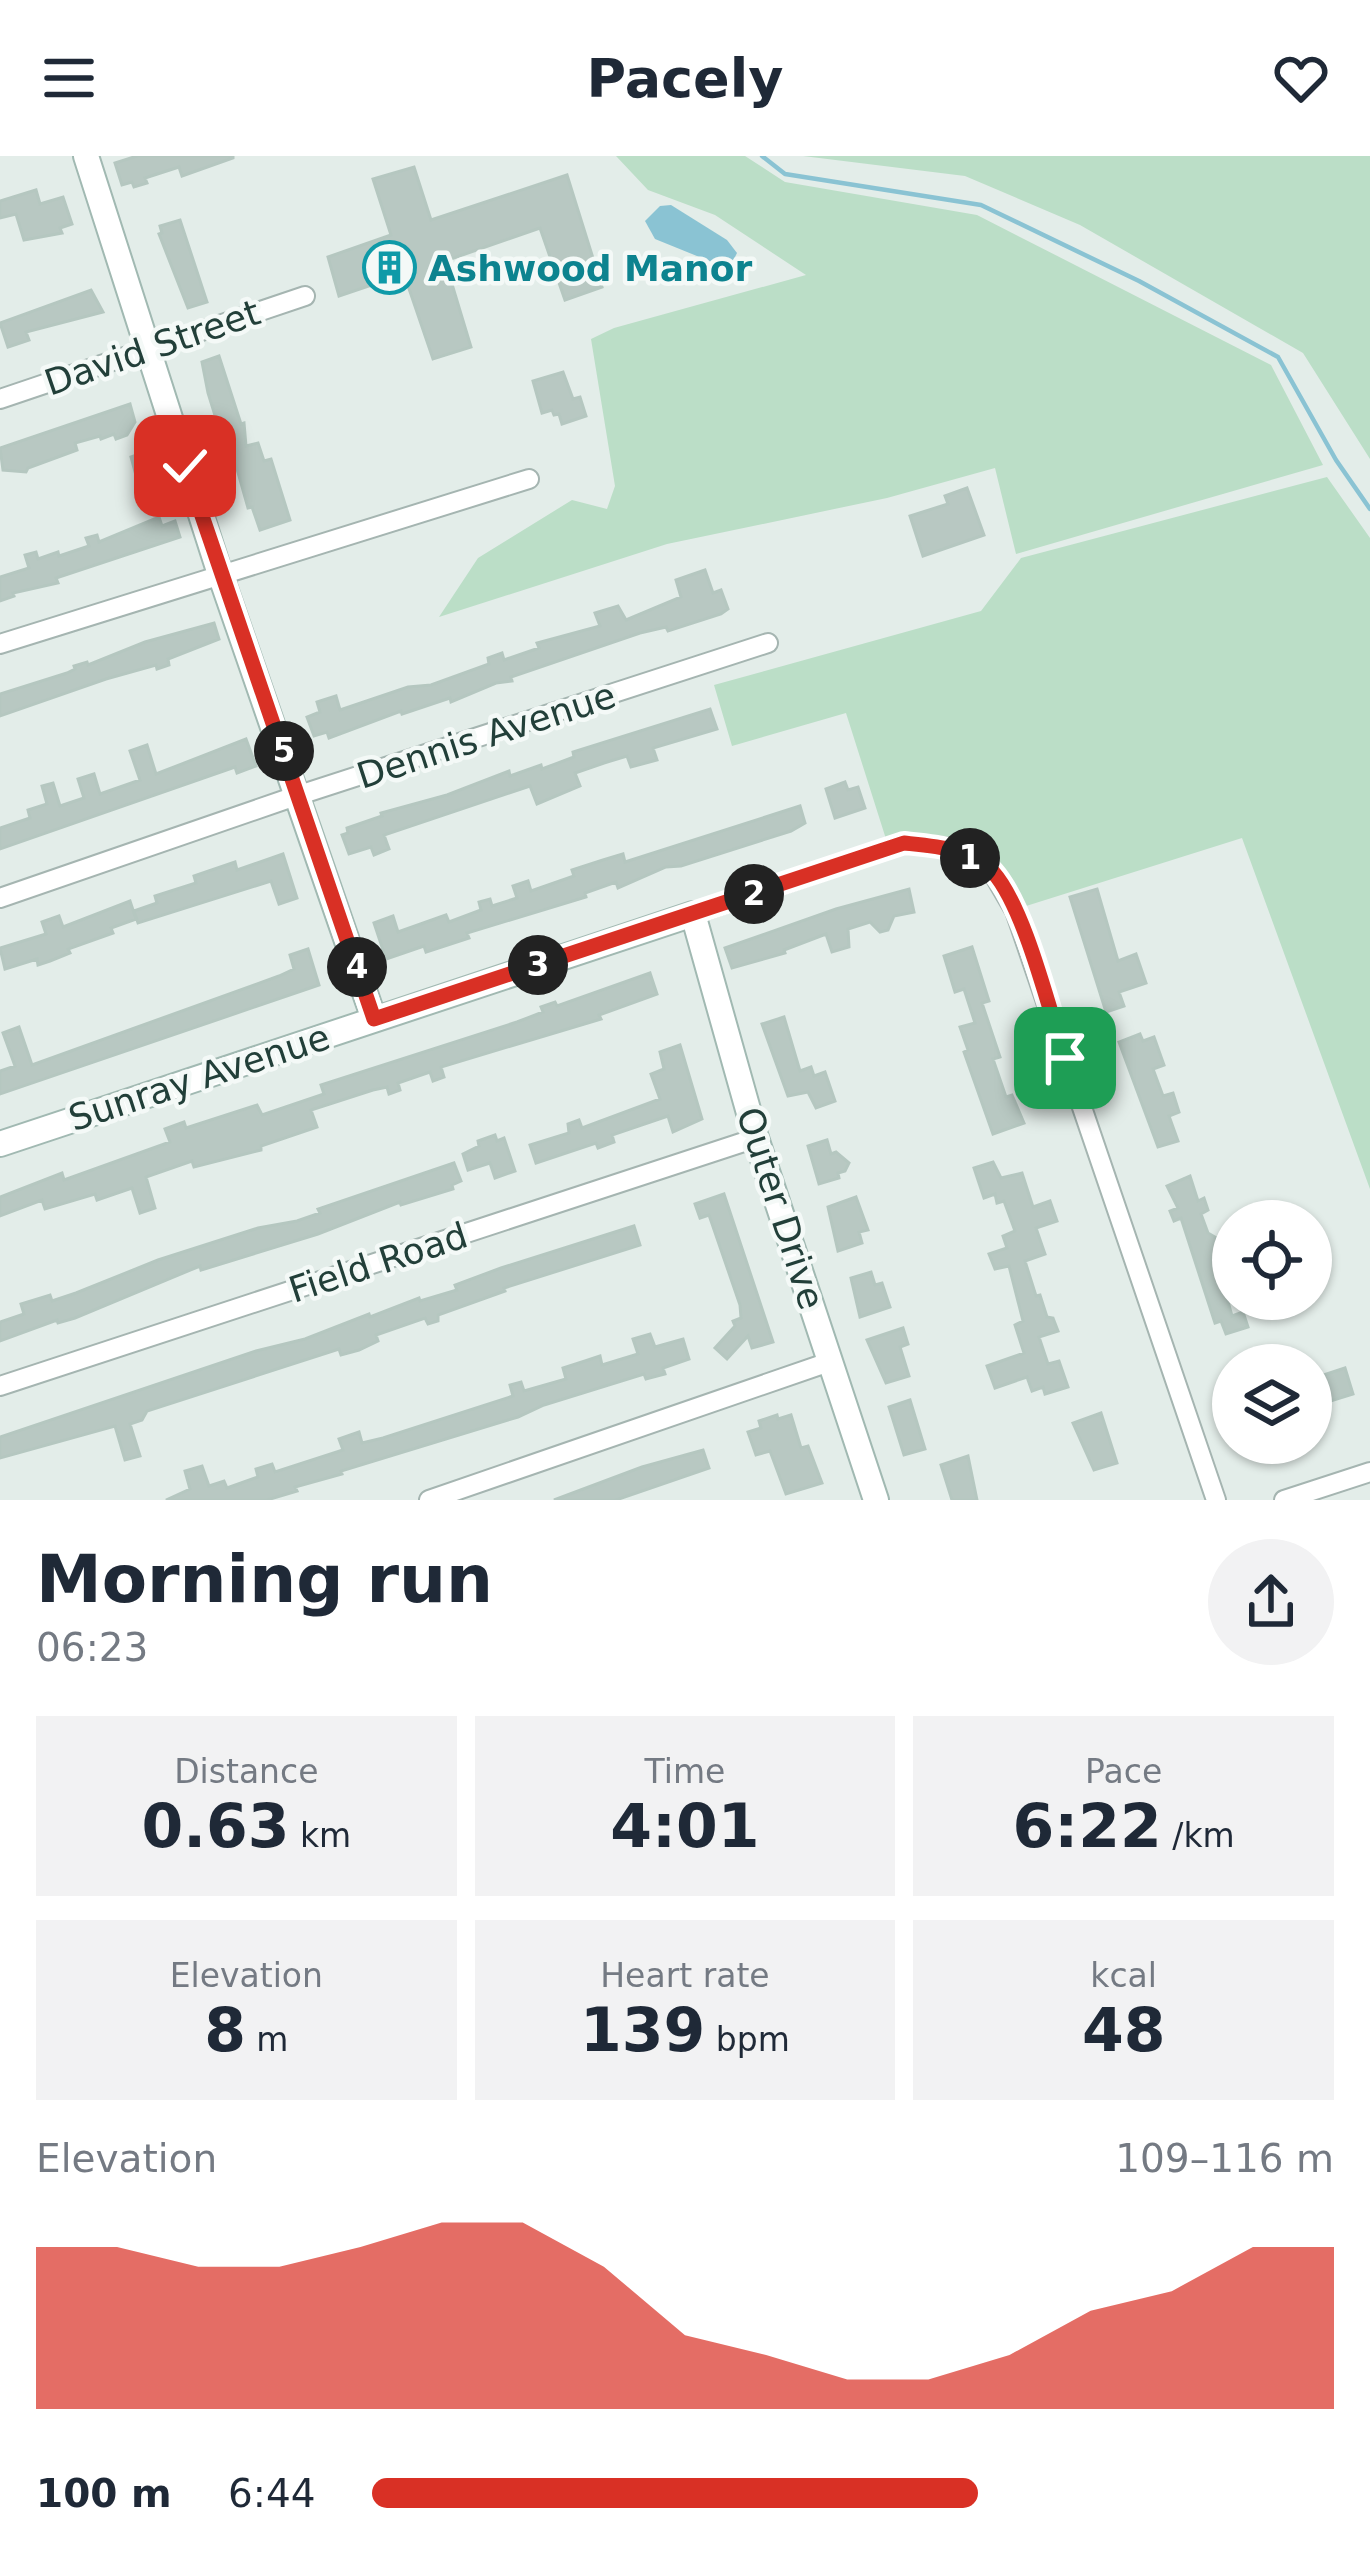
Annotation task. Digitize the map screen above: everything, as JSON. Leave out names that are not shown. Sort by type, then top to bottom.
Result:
[{"type":"street","points":[[86,156],[220,574],[374,1019]]},
{"type":"street","name":"David Street","points":[[0,398],[305,296]]},
{"type":"street","points":[[0,644],[529,478]]},
{"type":"street","name":"Dennis Avenue","points":[[0,898],[768,643]]},
{"type":"street","name":"Sunray Avenue","points":[[0,1144],[904,843],[952,848],[992,870],[1015,911],[1216,1500]]},
{"type":"street","name":"Outer Drive","points":[[693,914],[756,1138],[876,1500]]},
{"type":"street","name":"Field Road","points":[[0,1386],[756,1138]]},
{"type":"street","points":[[429,1500],[832,1361]]},
{"type":"street","points":[[1284,1500],[1370,1472]]},
{"type":"green space","points":[[616,156],[745,156],[785,182],[977,215],[1271,365],[1323,465],[1016,554],[995,468],[887,498],[667,544],[439,617],[478,558],[572,500],[607,509],[615,486],[591,339],[614,328],[806,275],[715,215],[648,190]]},
{"type":"green space","points":[[803,156],[1370,156],[1370,459],[1303,353],[1080,225],[965,176]]},
{"type":"green space","points":[[1327,477],[1370,538],[1370,1189],[1242,838],[1023,907],[964,854],[930,842],[886,839],[846,713],[732,746],[714,685],[981,611],[1021,558]]},
{"type":"water","points":[[671,205],[727,240],[737,253],[729,269],[655,239],[645,221],[660,206]]},
{"type":"building","points":[[137,156],[233,158],[182,176],[179,167],[145,178],[147,183],[122,185],[115,163]]},
{"type":"building","name":"Ashwood Manor","points":[[414,167],[431,220],[567,175],[602,287],[565,300],[540,228],[445,261],[471,347],[433,359],[404,274],[339,296],[328,257],[391,235],[373,179]]},
{"type":"building","points":[[36,190],[40,204],[63,197],[72,224],[60,228],[62,233],[24,240],[16,214],[0,218],[0,201]]},
{"type":"building","points":[[180,220],[207,302],[188,308],[159,234],[160,226]]},
{"type":"building","points":[[91,290],[103,312],[26,332],[29,340],[8,347],[0,323]]},
{"type":"building","points":[[219,356],[244,423],[246,446],[258,443],[264,461],[271,459],[290,520],[260,530],[208,393],[202,362]]},
{"type":"building","points":[[563,372],[573,399],[580,397],[586,416],[562,424],[552,410],[542,413],[533,381]]},
{"type":"building","points":[[130,404],[135,422],[127,435],[75,443],[77,450],[26,472],[3,470],[0,448]]},
{"type":"building","points":[[148,451],[162,495],[143,501],[131,457]]},
{"type":"building","points":[[967,488],[984,535],[923,556],[910,516],[948,504],[945,496]]},
{"type":"building","points":[[159,517],[162,526],[175,521],[180,537],[0,601],[0,577],[29,568],[25,555],[36,552],[38,559],[58,552],[59,556],[89,546],[86,538],[97,535],[99,542]]},
{"type":"building","points":[[705,570],[713,593],[721,590],[728,609],[721,614],[668,631],[666,627],[640,633],[451,702],[450,698],[401,711],[329,738],[327,732],[314,736],[307,717],[320,712],[317,702],[336,696],[340,710],[408,687],[431,685],[489,664],[488,658],[502,653],[504,660],[539,648],[537,643],[600,626],[595,613],[618,606],[626,620],[681,597],[676,580]]},
{"type":"building","points":[[214,623],[219,639],[168,659],[169,665],[106,679],[0,716],[0,694],[145,642]]},
{"type":"building","points":[[710,709],[717,729],[653,748],[657,760],[631,767],[627,756],[604,763],[575,773],[580,786],[537,804],[530,786],[384,835],[389,849],[374,855],[371,847],[349,854],[342,835],[348,833],[347,828],[381,813],[509,771],[510,776],[541,765],[542,769],[574,757],[573,752]]},
{"type":"building","points":[[246,739],[256,766],[237,773],[235,767],[0,849],[0,828],[30,818],[28,810],[47,804],[42,786],[53,783],[60,806],[84,798],[78,779],[94,774],[100,794],[140,780],[130,751],[147,745],[156,774]]},
{"type":"building","points":[[845,782],[848,790],[858,787],[865,808],[835,818],[826,789]]},
{"type":"building","points":[[800,806],[805,823],[791,831],[666,867],[618,888],[616,882],[585,893],[586,897],[467,933],[469,938],[426,952],[424,946],[386,959],[374,923],[393,916],[398,932],[446,915],[449,922],[481,910],[479,902],[490,899],[492,906],[517,898],[513,886],[528,881],[531,891],[603,860],[623,854],[625,862]]},
{"type":"building","points":[[283,854],[297,898],[279,904],[271,881],[138,923],[134,911],[157,903],[155,896],[196,883],[194,876],[235,862],[237,870]]},
{"type":"building","points":[[909,889],[914,912],[894,916],[888,930],[880,932],[870,922],[848,929],[849,947],[832,952],[826,934],[785,953],[732,968],[725,948]]},
{"type":"building","points":[[1097,889],[1118,961],[1136,954],[1146,983],[1119,992],[1124,1006],[1106,1012],[1070,897]]},
{"type":"building","points":[[130,901],[136,919],[111,928],[113,933],[38,965],[37,959],[5,969],[0,948],[46,934],[42,922],[59,916],[63,927]]},
{"type":"building","points":[[972,947],[989,1001],[982,1003],[1000,1057],[993,1059],[1006,1097],[1012,1095],[1024,1123],[993,1134],[964,1052],[968,1050],[960,1027],[975,1023],[964,989],[955,992],[944,956]]},
{"type":"building","points":[[308,949],[319,985],[0,1094],[0,1071],[15,1066],[3,1033],[19,1027],[32,1065],[279,976],[294,969],[290,955]]},
{"type":"building","points":[[650,973],[657,994],[599,1015],[601,1019],[441,1067],[444,1077],[433,1081],[430,1072],[398,1083],[400,1090],[389,1094],[387,1087],[311,1110],[317,1127],[261,1146],[261,1150],[194,1167],[192,1161],[146,1177],[155,1208],[140,1213],[132,1188],[45,1209],[42,1200],[0,1216],[0,1197],[62,1173],[64,1180],[170,1142],[165,1129],[184,1122],[186,1128],[257,1105],[262,1115],[324,1094],[321,1085]]},
{"type":"building","points":[[784,1017],[800,1071],[811,1067],[814,1076],[825,1072],[835,1101],[816,1108],[808,1092],[788,1096],[762,1024]]},
{"type":"building","points":[[1140,1034],[1143,1041],[1154,1037],[1164,1065],[1153,1069],[1163,1096],[1173,1093],[1179,1112],[1169,1116],[1178,1141],[1158,1147],[1119,1042]]},
{"type":"building","points":[[680,1045],[702,1119],[673,1132],[668,1116],[612,1135],[614,1142],[598,1148],[596,1143],[536,1163],[530,1145],[569,1133],[568,1124],[579,1120],[582,1128],[660,1099],[651,1074],[664,1069],[660,1052]]},
{"type":"building","points":[[495,1135],[497,1141],[504,1138],[515,1171],[495,1178],[490,1163],[468,1170],[463,1154]]},
{"type":"building","points":[[827,1140],[831,1154],[836,1152],[849,1163],[838,1173],[839,1178],[819,1184],[808,1146]]},
{"type":"building","points":[[993,1162],[1001,1178],[1022,1173],[1033,1207],[1050,1201],[1057,1221],[1036,1228],[1045,1254],[1025,1261],[1036,1296],[1040,1295],[1058,1331],[1039,1337],[1048,1364],[1059,1361],[1068,1387],[1045,1394],[1043,1387],[1032,1391],[1027,1377],[995,1388],[987,1366],[1024,1353],[1015,1325],[1023,1321],[1009,1266],[995,1269],[989,1254],[1007,1248],[1003,1236],[1015,1231],[1004,1201],[997,1203],[995,1194],[984,1198],[974,1168]]},
{"type":"building","points":[[454,1163],[461,1181],[453,1189],[400,1202],[318,1234],[201,1270],[200,1266],[75,1318],[0,1341],[0,1322],[24,1314],[21,1304],[50,1295],[52,1301],[158,1260],[258,1228],[297,1221],[320,1213],[318,1209]]},
{"type":"building","points":[[1190,1176],[1198,1201],[1204,1198],[1208,1210],[1201,1214],[1212,1235],[1212,1314],[1181,1218],[1174,1221],[1170,1211],[1178,1208],[1167,1186]]},
{"type":"building","points":[[724,1194],[773,1342],[752,1348],[748,1336],[727,1359],[715,1348],[735,1326],[733,1321],[741,1318],[740,1305],[709,1215],[700,1218],[695,1204]]},
{"type":"building","points":[[856,1197],[868,1230],[859,1232],[862,1243],[838,1251],[828,1207]]},
{"type":"building","points":[[634,1226],[640,1245],[504,1288],[438,1315],[438,1321],[428,1324],[425,1318],[376,1335],[378,1341],[359,1350],[341,1355],[339,1349],[147,1411],[142,1420],[130,1424],[140,1456],[125,1460],[115,1426],[0,1458],[0,1437],[369,1314],[457,1290],[455,1285],[501,1268]]},
{"type":"building","points":[[871,1272],[875,1285],[882,1283],[890,1307],[860,1317],[851,1278]]},
{"type":"building","points":[[1214,1320],[1246,1320],[1248,1327],[1226,1334],[1221,1321]]},
{"type":"building","points":[[903,1328],[908,1344],[900,1347],[909,1376],[886,1383],[867,1340]]},
{"type":"building","points":[[650,1334],[655,1347],[683,1339],[689,1359],[663,1368],[665,1374],[646,1379],[644,1374],[544,1405],[267,1500],[166,1500],[190,1489],[185,1471],[202,1466],[209,1486],[224,1481],[227,1488],[258,1477],[256,1469],[272,1464],[275,1472],[343,1450],[339,1439],[359,1432],[362,1443],[383,1438],[513,1396],[510,1385],[521,1382],[524,1391],[566,1379],[563,1368],[600,1356],[602,1365],[638,1354],[633,1339]]},
{"type":"building","points":[[1345,1368],[1353,1394],[1332,1400],[1332,1372]]},
{"type":"building","points":[[910,1400],[925,1449],[904,1455],[889,1407]]},
{"type":"building","points":[[1101,1413],[1117,1463],[1094,1470],[1073,1423]]},
{"type":"building","points":[[777,1415],[778,1419],[791,1415],[801,1448],[808,1446],[822,1483],[786,1494],[770,1451],[756,1455],[748,1432],[761,1428],[759,1421]]},
{"type":"building","points":[[703,1450],[709,1468],[616,1500],[554,1500],[642,1467]]},
{"type":"building","points":[[968,1456],[977,1500],[952,1500],[941,1465]]},
{"type":"waterway","points":[[762,156],[785,174],[981,205],[1139,281],[1278,357],[1336,460],[1370,509]]},
{"type":"place","name":"Ashwood Manor","points":[[389,268]]},
{"type":"route","points":[[185,466],[374,1019],[904,843],[952,848],[992,870],[1015,911],[1065,1058]]}]
